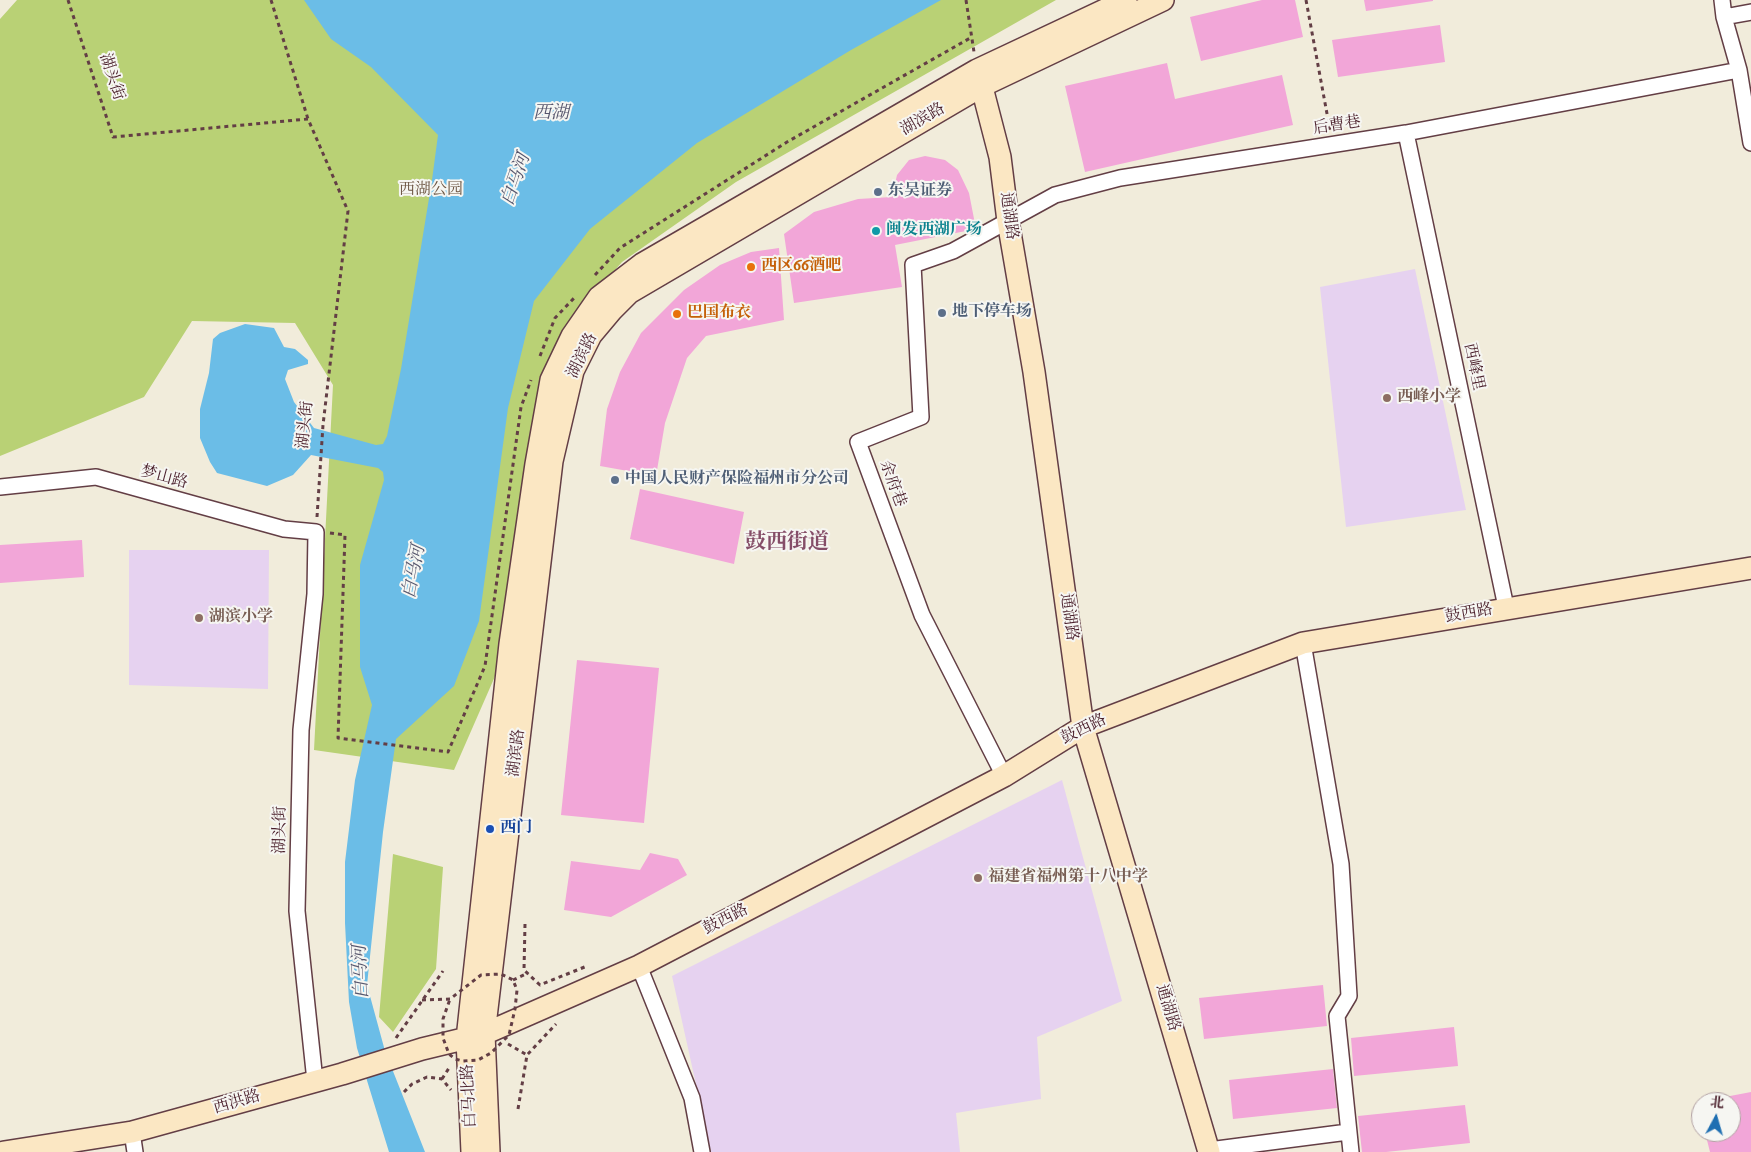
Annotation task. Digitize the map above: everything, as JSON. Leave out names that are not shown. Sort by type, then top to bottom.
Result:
[{"type":"street","name":"湖滨路","points":[[485,1038],[552,461],[573,371],[591,335],[629,293],[979,78],[1126,0]]},
{"type":"street","name":"湖滨路","points":[[979,78],[1163,0]]},
{"type":"street","points":[[1722,0],[1724,17],[1739,70],[1751,143]]},
{"type":"street","points":[[1724,17],[1751,12]]},
{"type":"street","name":"后曹巷","points":[[953,251],[1055,195],[1120,178],[1406,133],[1739,70]]},
{"type":"street","name":"通湖路","points":[[979,78],[1000,158],[1008,221],[1034,372],[1083,727],[1209,1151]]},
{"type":"street","name":"西峰里","points":[[1406,133],[1506,608]]},
{"type":"street","name":"余府巷","points":[[953,251],[913,265],[921,417],[858,442],[922,616],[1004,776]]},
{"type":"street","name":"梦山路","points":[[0,487],[96,477],[284,529],[316,532]]},
{"type":"street","name":"湖头街","points":[[315,1081],[297,911],[301,730],[315,594],[316,532]]},
{"type":"street","name":"鼓西路","points":[[485,1038],[639,966],[1004,776],[1083,727],[1304,642],[1751,568]]},
{"type":"street","points":[[1304,642],[1341,864],[1349,996],[1337,1016],[1351,1152]]},
{"type":"street","points":[[639,966],[692,1098],[702,1152]]},
{"type":"street","points":[[485,1038],[489,1152]]},
{"type":"street","name":"西洪路","points":[[4,1152],[133,1142],[315,1081],[422,1049],[485,1038]]},
{"type":"street","name":"白马北路","points":[[472,1152],[485,1038]]},
{"type":"street","points":[[1209,1151],[1348,1132]]},
{"type":"path","name":"湖头街","points":[[68,0],[113,137],[308,119],[348,211],[320,461],[316,532]]},
{"type":"path","points":[[271,0],[308,119]]},
{"type":"path","points":[[594,276],[620,248],[778,147],[972,37],[966,0]]},
{"type":"path","points":[[1306,0],[1332,145]]},
{"type":"path","points":[[538,362],[555,318],[581,290]]},
{"type":"path","points":[[316,532],[345,535],[338,738],[448,752],[485,666],[521,406],[534,371]]},
{"type":"path","points":[[525,924],[524,970],[540,985],[587,966]]},
{"type":"path","points":[[391,1046],[443,971]]},
{"type":"path","points":[[513,980],[528,973]]},
{"type":"path","points":[[501,974],[513,980],[517,990],[515,1009],[508,1035],[485,1038],[491,1053],[478,1060],[463,1061],[455,1059],[449,1054],[442,1038],[442,1018],[450,999],[481,975],[501,974]]},
{"type":"path","points":[[422,1000],[450,999]]},
{"type":"path","points":[[518,1109],[527,1055],[558,1021]]},
{"type":"path","points":[[485,1038],[527,1055]]},
{"type":"path","points":[[404,1092],[412,1084],[427,1077],[442,1079],[454,1093]]},
{"type":"shaded area","name":"西峰小学","points":[[1415,269],[1466,510],[1346,527],[1320,287]]},
{"type":"shaded area","name":"湖滨小学","points":[[129,550],[269,550],[268,689],[129,685]]},
{"type":"shaded area","name":"福建省福州第十八中学","points":[[1062,780],[1122,1001],[1037,1037],[1041,1099],[956,1113],[960,1152],[711,1152],[672,976]]},
{"type":"green space","name":"西湖公园","points":[[17,0],[1056,0],[736,182],[622,262],[568,323],[538,401],[496,674],[454,770],[314,750],[333,385],[295,323],[192,321],[144,397],[0,456],[0,19]]},
{"type":"green space","points":[[393,854],[443,867],[436,969],[393,1032],[379,1017]]},
{"type":"water","name":"西湖","points":[[304,0],[941,0],[851,50],[697,143],[590,229],[534,301],[508,408],[479,621],[454,686],[396,739],[383,832],[367,985],[385,1051],[425,1152],[389,1152],[357,1048],[349,1002],[345,923],[345,862],[355,780],[372,705],[360,667],[360,565],[384,480],[383,472],[378,468],[311,455],[293,475],[267,486],[217,473],[200,438],[200,409],[209,373],[213,339],[220,333],[245,324],[274,328],[284,347],[295,349],[308,360],[308,364],[288,370],[285,379],[294,402],[314,428],[376,445],[383,444],[387,436],[401,369],[438,135],[371,67],[331,39]]},
{"type":"building","points":[[1262,0],[1295,0],[1303,37],[1201,61],[1190,17]]},
{"type":"building","points":[[1364,0],[1433,0],[1433,1],[1366,11]]},
{"type":"building","points":[[1440,25],[1445,62],[1338,77],[1332,40]]},
{"type":"building","points":[[1167,63],[1175,99],[1282,75],[1293,125],[1085,172],[1065,86]]},
{"type":"building","name":"闽发西湖广场","points":[[925,156],[945,160],[958,170],[969,193],[976,229],[895,245],[902,287],[794,303],[784,234],[814,212],[858,199],[892,197],[897,175],[909,160]]},
{"type":"building","points":[[779,248],[784,320],[706,336],[687,358],[665,423],[656,476],[600,466],[607,409],[620,372],[641,333],[684,290],[720,265],[751,252]]},
{"type":"building","points":[[640,489],[744,512],[734,564],[630,539]]},
{"type":"building","points":[[82,540],[84,577],[0,583],[0,545]]},
{"type":"building","points":[[577,660],[659,668],[644,823],[561,815]]},
{"type":"building","points":[[650,853],[678,859],[687,875],[611,917],[564,910],[571,861],[640,870]]},
{"type":"building","points":[[1323,985],[1327,1026],[1204,1039],[1199,998]]},
{"type":"building","points":[[1454,1027],[1458,1066],[1354,1076],[1351,1038]]},
{"type":"building","points":[[1333,1069],[1337,1108],[1233,1119],[1229,1080]]},
{"type":"building","points":[[1751,1092],[1751,1152],[1710,1152],[1708,1142],[1741,1142],[1741,1094]]},
{"type":"building","points":[[1465,1105],[1470,1143],[1386,1152],[1362,1152],[1358,1116]]},
{"type":"place","name":"东吴证券","points":[[878,192]]},
{"type":"place","name":"闽发西湖广场","points":[[876,231]]},
{"type":"place","name":"西区66酒吧","points":[[751,267]]},
{"type":"place","name":"地下停车场","points":[[942,313]]},
{"type":"place","name":"巴国布衣","points":[[677,314]]},
{"type":"place","name":"西峰小学","points":[[1387,398]]},
{"type":"place","name":"中国人民财产保险福州市分公司","points":[[615,480]]},
{"type":"place","name":"湖滨小学","points":[[199,618]]},
{"type":"place","name":"西门","points":[[490,829]]},
{"type":"place","name":"福建省福州第十八中学","points":[[978,878]]},
{"type":"district","name":"鼓西街道","points":[[787,543]]},
{"type":"water label","name":"白马河","points":[[517,180]]},
{"type":"water label","name":"白马河","points":[[415,572]]},
{"type":"water label","name":"白马河","points":[[362,972]]}]
